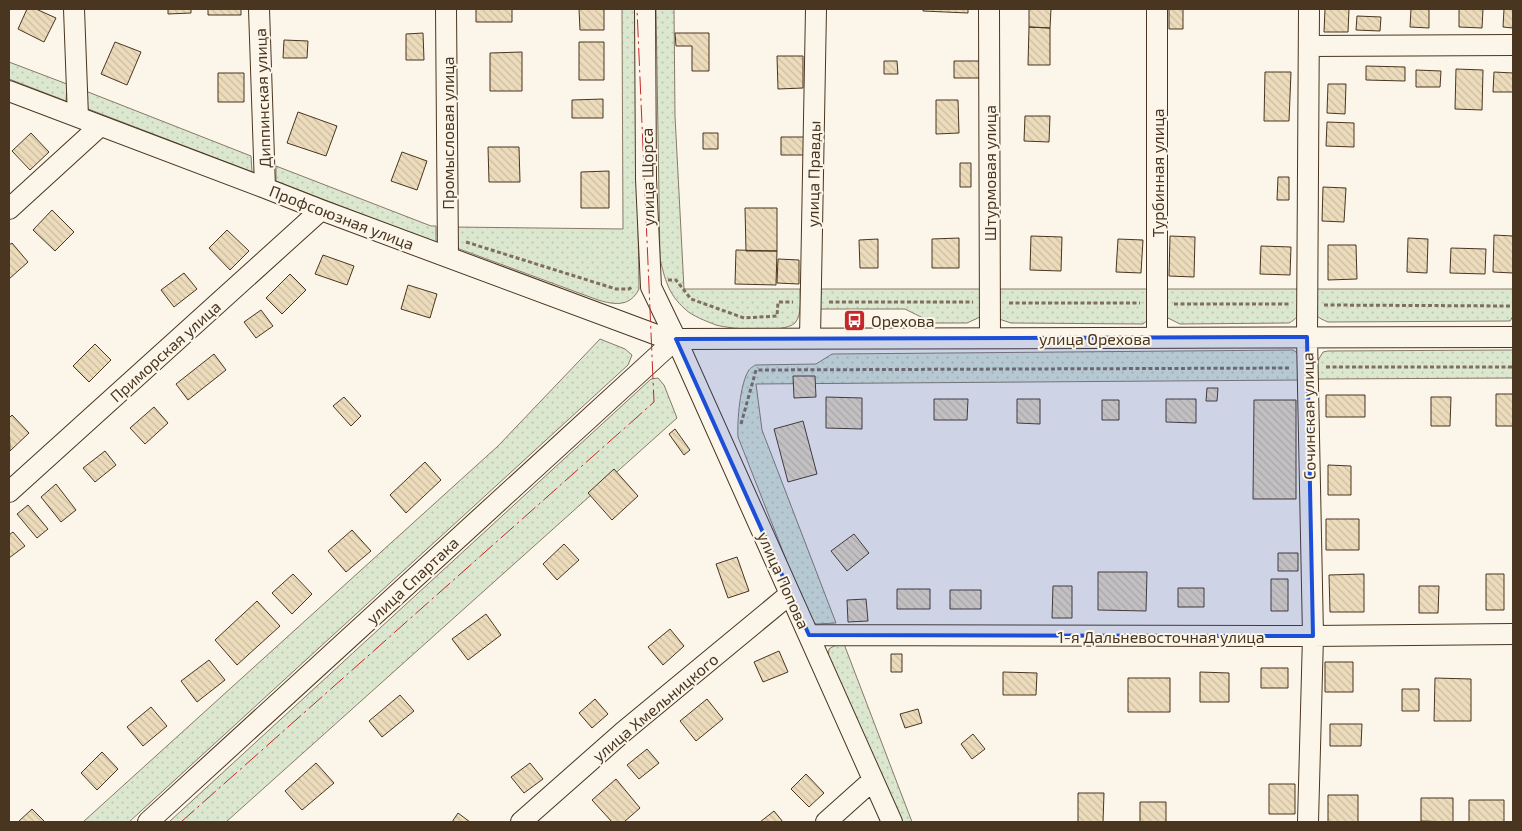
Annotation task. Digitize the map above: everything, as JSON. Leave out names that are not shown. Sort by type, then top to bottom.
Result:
[{"type":"street","points":[[74,9],[78,117]]},
{"type":"street","name":"Диппинская улица","points":[[259,9],[265,188]]},
{"type":"street","name":"Промысловая улица","points":[[446,9],[448,256]]},
{"type":"street","name":"улица Щорса","points":[[645,9],[646,179],[651,287],[676,339]]},
{"type":"street","name":"улица Правды","points":[[810,338],[816,9]]},
{"type":"street","name":"Штурмовая улица","points":[[989,9],[990,338]]},
{"type":"street","name":"Турбинная улица","points":[[1157,9],[1157,338]]},
{"type":"street","name":"Сочинская улица","points":[[1308,822],[1313,636],[1307,368],[1309,9]]},
{"type":"street","points":[[1310,46],[1513,45]]},
{"type":"street","name":"Профсоюзная улица","points":[[9,91],[321,210],[658,335],[676,339]]},
{"type":"street","points":[[9,209],[100,126]]},
{"type":"street","name":"Приморская улица","points":[[9,492],[321,210]]},
{"type":"street","name":"улица Орехова","points":[[676,339],[1513,337]]},
{"type":"street","name":"улица Попова","points":[[676,339],[892,822]]},
{"type":"street","name":"улица Спартака","points":[[148,822],[676,339]]},
{"type":"street","name":"улица Хмельницкого","points":[[521,822],[623,732],[790,594]]},
{"type":"street","name":"1-я Дальневосточная улица","points":[[809,636],[1513,634]]},
{"type":"street","points":[[826,822],[873,780]]},
{"type":"path","points":[[448,236],[616,289],[629,288]]},
{"type":"path","points":[[668,280],[676,280],[691,300],[744,318],[777,316],[778,302],[1513,306]]},
{"type":"path","points":[[741,424],[756,370],[1513,367]]},
{"type":"highlighted area","points":[[1307,337],[1313,636],[809,635],[676,339]]},
{"type":"green space","points":[[622,9],[635,9],[639,289],[627,302],[610,303],[454,247],[454,227],[623,229]]},
{"type":"green space","points":[[656,9],[674,9],[675,116],[684,289],[800,289],[799,316],[795,323],[789,326],[780,329],[757,330],[716,325],[688,312],[675,298],[668,286],[660,259]]},
{"type":"green space","points":[[9,62],[67,84],[66,101],[9,79]]},
{"type":"green space","points":[[83,90],[251,156],[252,172],[83,107]]},
{"type":"green space","points":[[276,166],[431,226],[436,226],[436,243],[276,181]]},
{"type":"green space","points":[[818,289],[981,289],[980,317],[967,323],[933,323],[905,309],[821,309],[818,306]]},
{"type":"green space","points":[[997,289],[1151,289],[1148,320],[1143,324],[1011,323],[999,319]]},
{"type":"green space","points":[[1164,289],[1301,289],[1301,305],[1297,317],[1289,323],[1180,324],[1166,317]]},
{"type":"green space","points":[[1313,289],[1513,289],[1513,316],[1510,321],[1328,322],[1317,316],[1313,310]]},
{"type":"green space","points":[[600,339],[625,349],[632,355],[628,365],[129,822],[83,822],[498,446]]},
{"type":"green space","points":[[1293,350],[1299,354],[1301,380],[756,384],[762,430],[836,623],[816,624],[809,618],[738,437],[743,384],[749,370],[755,365],[816,364],[832,354]]},
{"type":"green space","points":[[1512,350],[1513,378],[1317,379],[1317,362],[1323,352],[1328,351]]},
{"type":"green space","points":[[658,378],[664,385],[677,418],[226,822],[169,822],[651,379]]},
{"type":"green space","points":[[844,644],[912,822],[902,822],[828,659],[829,649]]},
{"type":"building","points":[[27,9],[36,9],[56,18],[44,42],[18,29]]},
{"type":"building","points":[[168,9],[191,9],[191,13],[168,14]]},
{"type":"building","points":[[208,9],[241,9],[241,15],[208,15]]},
{"type":"building","points":[[476,9],[512,9],[512,22],[476,22]]},
{"type":"building","points":[[579,9],[604,9],[604,30],[580,30]]},
{"type":"building","points":[[923,9],[968,9],[968,13],[923,11]]},
{"type":"building","points":[[1029,9],[1051,9],[1050,28],[1029,27]]},
{"type":"building","points":[[1169,9],[1183,9],[1183,29],[1169,29]]},
{"type":"building","points":[[1325,9],[1349,9],[1348,32],[1324,32]]},
{"type":"building","points":[[1411,9],[1429,9],[1429,28],[1410,27]]},
{"type":"building","points":[[1459,9],[1483,9],[1482,28],[1459,27]]},
{"type":"building","points":[[1504,9],[1513,9],[1513,28],[1503,27]]},
{"type":"building","points":[[1357,16],[1381,17],[1380,31],[1356,30]]},
{"type":"building","points":[[1029,27],[1050,28],[1050,65],[1028,65]]},
{"type":"building","points":[[423,33],[424,60],[406,60],[406,34]]},
{"type":"building","points":[[675,33],[709,33],[709,71],[692,71],[692,46],[676,46]]},
{"type":"building","points":[[284,40],[308,41],[307,58],[283,58]]},
{"type":"building","points":[[115,42],[141,52],[127,85],[101,74]]},
{"type":"building","points":[[579,42],[604,42],[604,80],[579,80]]},
{"type":"building","points":[[522,52],[522,91],[490,91],[490,53]]},
{"type":"building","points":[[777,56],[803,56],[803,88],[778,89]]},
{"type":"building","points":[[884,61],[897,61],[898,74],[884,74]]},
{"type":"building","points":[[954,61],[983,61],[983,78],[954,78]]},
{"type":"building","points":[[1366,66],[1405,67],[1405,81],[1366,80]]},
{"type":"building","points":[[1456,69],[1483,70],[1482,110],[1455,109]]},
{"type":"building","points":[[1416,70],[1441,71],[1440,87],[1416,87]]},
{"type":"building","points":[[1265,72],[1291,72],[1289,121],[1264,121]]},
{"type":"building","points":[[1494,72],[1513,73],[1513,92],[1493,92]]},
{"type":"building","points":[[218,73],[244,73],[244,102],[218,102]]},
{"type":"building","points":[[1328,84],[1346,84],[1345,114],[1327,113]]},
{"type":"building","points":[[603,99],[603,118],[572,118],[572,100]]},
{"type":"building","points":[[936,100],[958,100],[959,133],[936,134]]},
{"type":"building","points":[[298,112],[337,126],[326,156],[287,143]]},
{"type":"building","points":[[1025,116],[1050,116],[1049,142],[1024,141]]},
{"type":"building","points":[[1327,122],[1354,123],[1354,147],[1326,146]]},
{"type":"building","points":[[31,133],[49,152],[30,170],[12,151]]},
{"type":"building","points":[[703,133],[718,133],[718,149],[703,149]]},
{"type":"building","points":[[781,137],[804,137],[804,155],[781,155]]},
{"type":"building","points":[[488,147],[519,147],[520,182],[489,182]]},
{"type":"building","points":[[402,152],[427,161],[417,190],[391,181]]},
{"type":"building","points":[[960,163],[971,163],[971,187],[960,187]]},
{"type":"building","points":[[609,171],[609,208],[581,208],[581,172]]},
{"type":"building","points":[[1278,177],[1289,177],[1289,200],[1277,200]]},
{"type":"building","points":[[1323,187],[1346,188],[1344,222],[1322,221]]},
{"type":"building","points":[[745,208],[777,208],[777,251],[746,251]]},
{"type":"building","points":[[52,210],[74,232],[55,251],[33,230]]},
{"type":"building","points":[[227,230],[249,251],[230,270],[209,248]]},
{"type":"building","points":[[1494,235],[1513,236],[1513,273],[1493,272]]},
{"type":"building","points":[[1031,236],[1062,237],[1061,271],[1030,270]]},
{"type":"building","points":[[1170,236],[1195,237],[1194,277],[1169,276]]},
{"type":"building","points":[[959,238],[959,268],[932,268],[932,239]]},
{"type":"building","points":[[1408,238],[1428,239],[1427,273],[1407,272]]},
{"type":"building","points":[[878,239],[878,268],[860,268],[859,240]]},
{"type":"building","points":[[1118,239],[1143,240],[1141,273],[1116,272]]},
{"type":"building","points":[[12,243],[28,262],[9,279],[9,245]]},
{"type":"building","points":[[1328,245],[1356,245],[1357,279],[1328,280]]},
{"type":"building","points":[[1261,246],[1291,247],[1290,275],[1260,274]]},
{"type":"building","points":[[1451,248],[1486,249],[1485,274],[1450,273]]},
{"type":"building","points":[[736,250],[777,251],[776,285],[735,284]]},
{"type":"building","points":[[323,255],[354,266],[347,285],[315,274]]},
{"type":"building","points":[[778,259],[799,260],[799,284],[777,283]]},
{"type":"building","points":[[184,273],[197,289],[174,307],[161,290]]},
{"type":"building","points":[[290,274],[306,290],[282,314],[266,298]]},
{"type":"building","points":[[408,285],[437,294],[430,318],[401,309]]},
{"type":"building","points":[[261,310],[273,326],[256,338],[244,322]]},
{"type":"building","points":[[95,344],[111,360],[89,382],[73,366]]},
{"type":"building","points":[[214,354],[226,370],[188,400],[176,384]]},
{"type":"building","points":[[793,376],[815,376],[816,397],[794,398]]},
{"type":"building","points":[[1207,388],[1218,388],[1217,401],[1206,401]]},
{"type":"building","points":[[1496,394],[1513,394],[1513,426],[1496,426]]},
{"type":"building","points":[[1326,395],[1365,395],[1365,417],[1326,417]]},
{"type":"building","points":[[344,397],[361,416],[351,426],[333,406]]},
{"type":"building","points":[[826,397],[862,398],[862,429],[826,428]]},
{"type":"building","points":[[1431,397],[1451,397],[1450,426],[1431,426]]},
{"type":"building","points":[[934,399],[968,399],[967,420],[934,420]]},
{"type":"building","points":[[1017,399],[1040,399],[1040,424],[1017,423]]},
{"type":"building","points":[[1166,399],[1196,399],[1196,423],[1166,422]]},
{"type":"building","points":[[1102,400],[1119,400],[1119,420],[1102,420]]},
{"type":"building","points":[[1254,400],[1296,400],[1296,499],[1253,499]]},
{"type":"building","points":[[154,407],[168,423],[145,444],[130,428]]},
{"type":"building","points":[[12,415],[29,433],[10,451],[9,418]]},
{"type":"building","points":[[803,421],[817,474],[788,482],[774,429]]},
{"type":"building","points":[[675,429],[690,450],[684,455],[669,434]]},
{"type":"building","points":[[105,451],[116,465],[95,482],[83,468]]},
{"type":"building","points":[[425,462],[441,480],[406,513],[390,495]]},
{"type":"building","points":[[1328,465],[1351,466],[1351,495],[1328,495]]},
{"type":"building","points":[[614,469],[638,496],[612,520],[588,493]]},
{"type":"building","points":[[56,484],[76,510],[61,522],[41,497]]},
{"type":"building","points":[[28,505],[48,529],[37,538],[17,514]]},
{"type":"building","points":[[1326,519],[1359,519],[1359,550],[1326,550]]},
{"type":"building","points":[[352,530],[371,551],[346,572],[328,551]]},
{"type":"building","points":[[13,532],[25,546],[9,558],[9,535]]},
{"type":"building","points":[[854,534],[869,553],[847,571],[831,551]]},
{"type":"building","points":[[564,544],[579,560],[557,580],[543,564]]},
{"type":"building","points":[[1278,553],[1298,553],[1298,571],[1278,571]]},
{"type":"building","points":[[737,557],[749,591],[728,598],[716,564]]},
{"type":"building","points":[[1098,572],[1147,572],[1146,611],[1098,610]]},
{"type":"building","points":[[293,574],[312,594],[292,614],[272,593]]},
{"type":"building","points":[[1364,574],[1364,612],[1330,612],[1329,575]]},
{"type":"building","points":[[1486,574],[1504,574],[1504,610],[1486,610]]},
{"type":"building","points":[[1271,579],[1288,579],[1288,611],[1271,611]]},
{"type":"building","points":[[1053,586],[1072,586],[1072,618],[1052,618]]},
{"type":"building","points":[[1419,586],[1439,586],[1438,613],[1419,613]]},
{"type":"building","points":[[1178,588],[1204,588],[1204,607],[1178,607]]},
{"type":"building","points":[[897,589],[930,589],[930,609],[897,609]]},
{"type":"building","points":[[950,590],[981,590],[981,609],[950,609]]},
{"type":"building","points":[[866,599],[868,621],[848,622],[847,600]]},
{"type":"building","points":[[257,601],[280,626],[237,665],[215,640]]},
{"type":"building","points":[[486,614],[501,635],[468,660],[452,639]]},
{"type":"building","points":[[670,629],[684,646],[663,665],[648,647]]},
{"type":"building","points":[[779,651],[788,672],[763,682],[754,662]]},
{"type":"building","points":[[891,654],[902,654],[902,672],[891,672]]},
{"type":"building","points":[[209,660],[225,680],[197,702],[181,681]]},
{"type":"building","points":[[1325,662],[1353,662],[1353,692],[1325,692]]},
{"type":"building","points":[[1261,668],[1288,668],[1288,688],[1261,688]]},
{"type":"building","points":[[1003,672],[1037,673],[1036,695],[1003,695]]},
{"type":"building","points":[[1200,672],[1229,673],[1229,702],[1200,702]]},
{"type":"building","points":[[1128,678],[1170,678],[1170,712],[1128,712]]},
{"type":"building","points":[[1435,678],[1471,679],[1471,721],[1434,721]]},
{"type":"building","points":[[1402,689],[1419,689],[1419,711],[1402,711]]},
{"type":"building","points":[[400,695],[414,711],[382,737],[369,721]]},
{"type":"building","points":[[595,699],[608,714],[592,728],[579,713]]},
{"type":"building","points":[[707,699],[723,719],[696,741],[680,721]]},
{"type":"building","points":[[151,707],[167,726],[143,746],[127,727]]},
{"type":"building","points":[[918,709],[922,723],[905,728],[900,714]]},
{"type":"building","points":[[1330,724],[1362,724],[1361,746],[1330,746]]},
{"type":"building","points":[[973,734],[985,749],[972,759],[961,744]]},
{"type":"building","points":[[647,749],[659,763],[639,779],[627,765]]},
{"type":"building","points":[[102,752],[118,769],[97,790],[81,773]]},
{"type":"building","points":[[316,763],[334,783],[302,810],[285,791]]},
{"type":"building","points":[[530,763],[543,779],[524,793],[511,777]]},
{"type":"building","points":[[806,774],[824,793],[809,807],[791,789]]},
{"type":"building","points":[[616,779],[640,808],[624,822],[612,822],[592,800]]},
{"type":"building","points":[[1269,784],[1295,784],[1295,814],[1269,814]]},
{"type":"building","points":[[1078,793],[1104,793],[1103,822],[1078,822]]},
{"type":"building","points":[[1328,795],[1358,795],[1358,822],[1328,822]]},
{"type":"building","points":[[1421,798],[1453,798],[1453,822],[1421,821]]},
{"type":"building","points":[[1469,800],[1504,800],[1504,822],[1469,822]]},
{"type":"building","points":[[1140,802],[1166,802],[1166,822],[1140,822]]},
{"type":"building","points":[[32,809],[45,822],[18,822]]},
{"type":"building","points":[[774,811],[783,822],[760,822]]},
{"type":"building","points":[[458,813],[470,822],[452,822]]},
{"type":"power","points":[[181,822],[654,402],[637,9]]},
{"type":"place","name":"Орехова","points":[[855,320]]}]
